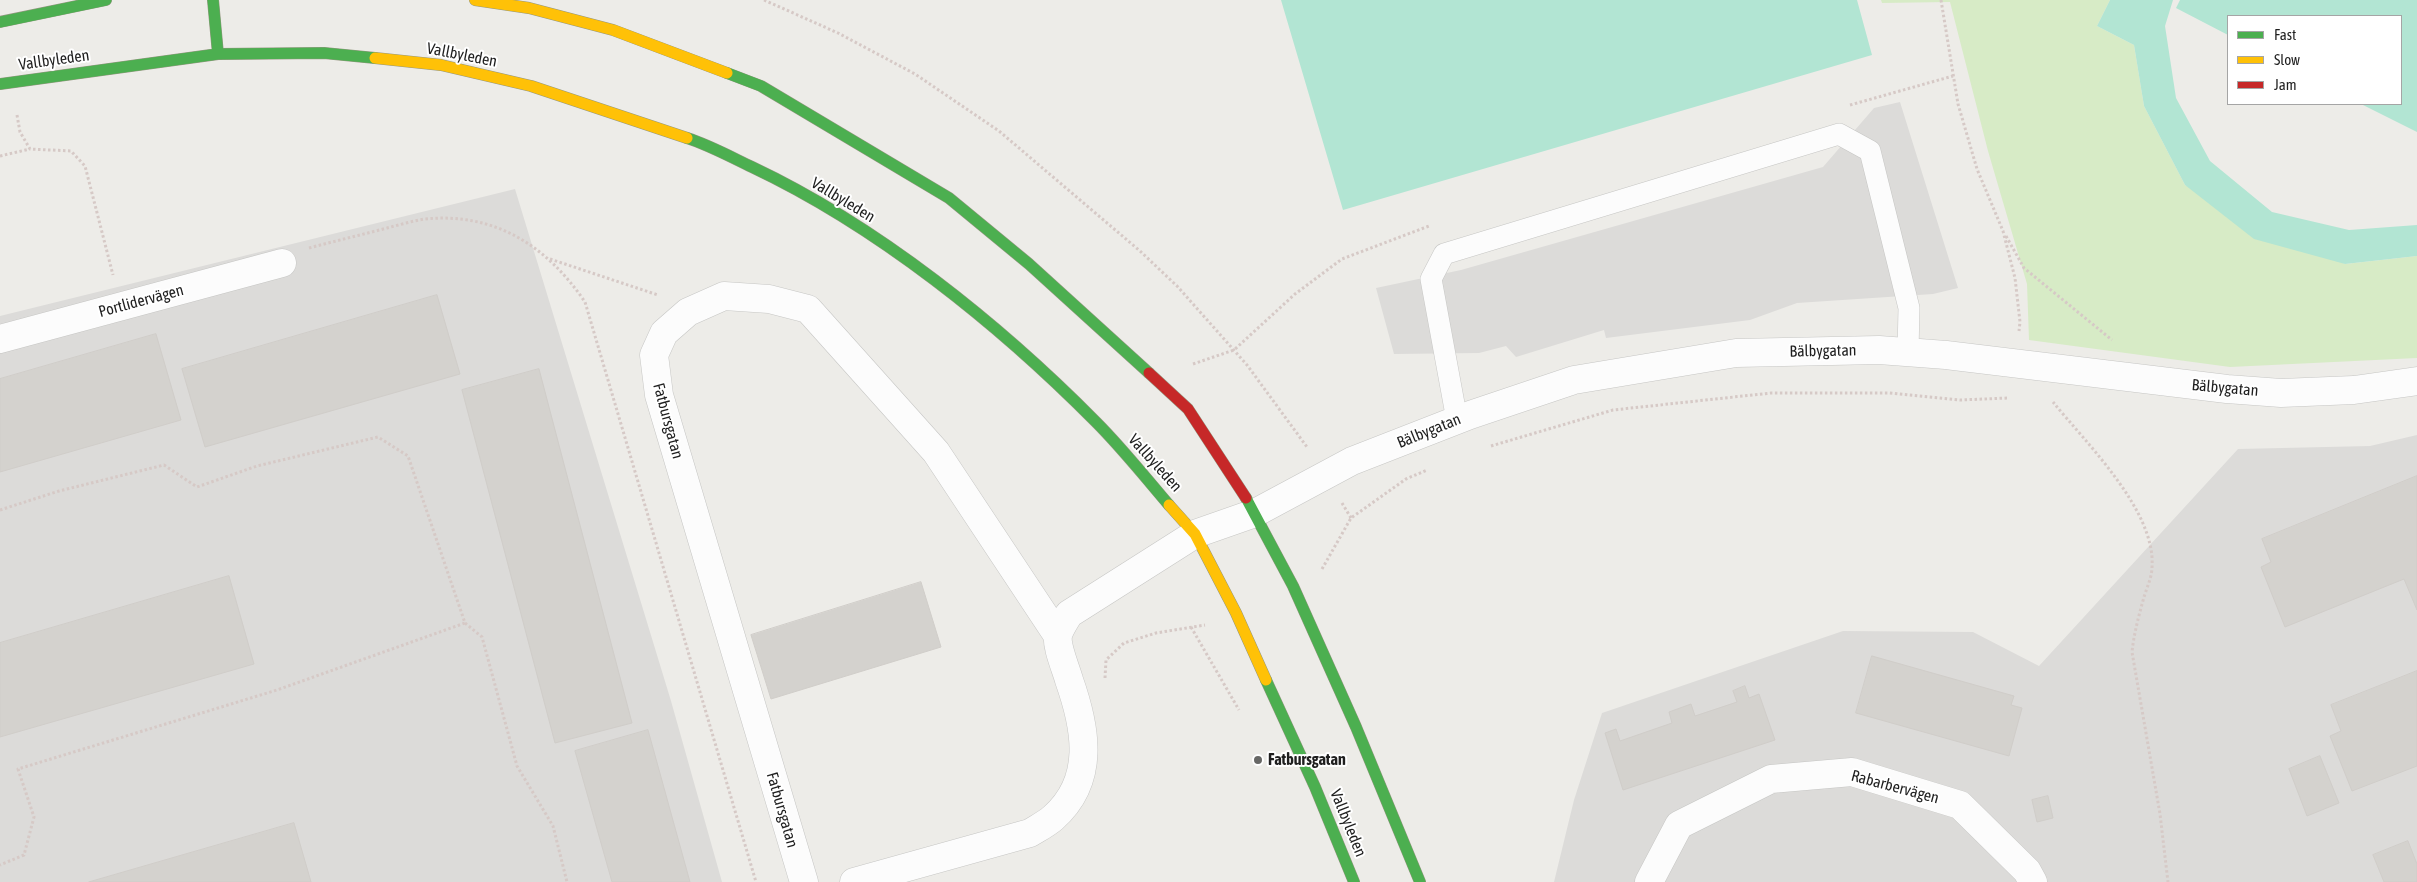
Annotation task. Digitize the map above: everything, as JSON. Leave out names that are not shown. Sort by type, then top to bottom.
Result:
[{"type":"main road","points":[[0,22],[106,0]]},
{"type":"main road","points":[[213,0],[218,54]]},
{"type":"main road","points":[[475,0],[529,8],[613,30],[761,86],[949,198],[1029,264],[1188,409],[1255,513],[1293,586],[1356,727],[1420,882]]},
{"type":"main road","name":"Vallbyleden","points":[[5,83],[218,54],[324,53],[441,65],[531,86],[611,111],[696,141],[783,182],[857,225],[943,288],[1014,345],[1097,423],[1195,534],[1236,613],[1315,787],[1354,882]]},
{"type":"street","name":"Portlidervägen","points":[[0,339],[282,263]]},
{"type":"street","name":"Fatbursgatan","points":[[804,882],[658,395],[654,355],[664,333],[688,312],[724,296],[769,298],[808,309],[936,452],[1058,636],[1062,659],[1076,700],[1083,733],[1082,776],[1075,791],[1053,818],[1030,833],[854,882]]},
{"type":"street","name":"Bälbygatan","points":[[1255,513],[1352,461],[1457,420],[1574,380],[1736,352],[1879,350],[1908,352],[2227,389],[2281,392],[2354,390],[2417,381]]},
{"type":"street","points":[[1058,636],[1068,614],[1195,534],[1255,513]]},
{"type":"street","name":"Rabarbervägen","points":[[1649,882],[1679,825],[1771,779],[1852,772],[1960,805],[2027,871],[2033,882]]},
{"type":"lane","points":[[1457,420],[1431,279],[1444,254],[1839,134],[1870,151],[1909,308],[1908,352]]},
{"type":"path","points":[[764,0],[838,33],[915,74],[999,131],[1140,251],[1178,287],[1234,350],[1309,449],[1351,518]]},
{"type":"path","points":[[1941,0],[1958,104],[1978,169],[2003,231],[2024,268],[2118,344]]},
{"type":"path","points":[[5,83],[20,132],[30,149]]},
{"type":"path","points":[[0,156],[30,149],[71,151],[85,166],[121,307]]},
{"type":"path","points":[[282,263],[289,253],[423,220],[447,218],[474,222],[502,230],[527,242],[550,259],[569,279],[585,302],[756,882]]},
{"type":"path","points":[[1489,446],[1613,410],[1771,393],[1889,394],[1960,400],[2008,398],[2020,322],[2015,278],[2003,231]]},
{"type":"path","points":[[550,259],[698,308]]},
{"type":"path","points":[[1194,364],[1234,350]]},
{"type":"path","points":[[2047,396],[2128,495],[2148,533],[2153,553],[2152,570],[2134,631],[2132,652],[2160,814],[2168,882]]},
{"type":"path","points":[[0,510],[59,491],[164,465],[197,487],[257,466],[378,438],[408,456],[465,623],[482,637],[516,766],[553,826],[567,882]]},
{"type":"path","points":[[1293,586],[1318,576],[1351,518],[1406,479],[1434,468]]},
{"type":"path","points":[[1104,687],[1106,660],[1124,643],[1156,633],[1203,626],[1236,613]]},
{"type":"path","points":[[0,865],[24,855],[34,817],[18,768],[277,690],[465,623]]},
{"type":"path","points":[[1191,627],[1239,710]]},
{"type":"shaded area","points":[[1900,102],[1958,288],[1933,294],[1797,303],[1750,320],[1606,338],[1604,330],[1516,357],[1506,346],[1479,353],[1394,354],[1376,288],[1461,270],[1823,167],[1874,108]]},
{"type":"shaded area","points":[[515,189],[671,701],[722,882],[0,882],[0,316]]},
{"type":"shaded area","points":[[2417,435],[2417,882],[1554,882],[1574,800],[1602,713],[1843,631],[1973,632],[2039,666],[2238,449],[2370,446]]},
{"type":"green space","points":[[1281,0],[1857,0],[1872,55],[1343,210]]},
{"type":"green space","points":[[1881,0],[2110,0],[2097,26],[2134,45],[2144,106],[2185,185],[2345,264],[2417,256],[2417,358],[2230,367],[2029,340],[2027,284],[1988,151],[1950,2],[1882,3]]},
{"type":"green space","points":[[2110,0],[2173,0],[2165,26],[2176,98],[2210,161],[2272,212],[2349,230],[2417,225],[2417,256],[2345,264],[2254,239],[2185,185],[2144,106],[2134,45],[2097,26]]},
{"type":"green space","points":[[2180,0],[2417,0],[2417,132],[2363,105],[2402,105],[2402,15],[2227,15],[2227,34],[2176,8]]},
{"type":"building","points":[[437,295],[460,374],[205,447],[182,369]]},
{"type":"building","points":[[156,334],[181,420],[0,472],[0,379]]},
{"type":"building","points":[[539,369],[632,723],[555,743],[462,390]]},
{"type":"building","points":[[2417,476],[2417,610],[2404,579],[2285,627],[2261,567],[2271,562],[2262,539]]},
{"type":"building","points":[[229,576],[254,664],[0,737],[0,643]]},
{"type":"building","points":[[921,582],[941,647],[771,699],[751,635]]},
{"type":"building","points":[[1872,656],[2014,696],[2011,705],[2022,708],[2009,756],[1856,713]]},
{"type":"building","points":[[2417,671],[2417,766],[2352,791],[2330,736],[2341,731],[2331,705]]},
{"type":"building","points":[[1745,686],[1749,698],[1759,694],[1775,740],[1623,790],[1605,733],[1616,729],[1620,741],[1672,723],[1669,712],[1691,704],[1695,716],[1737,702],[1733,691]]},
{"type":"building","points":[[648,730],[690,882],[612,882],[575,751]]},
{"type":"building","points":[[2320,756],[2339,803],[2307,816],[2289,769]]},
{"type":"building","points":[[2048,796],[2053,818],[2037,822],[2032,800]]},
{"type":"building","points":[[294,823],[311,882],[89,882]]},
{"type":"building","points":[[2408,841],[2417,864],[2417,882],[2384,882],[2373,855]]},
{"type":"traffic: fast","points":[[0,22],[106,0]]},
{"type":"traffic: fast","points":[[213,0],[218,54]]},
{"type":"traffic: fast","points":[[0,84],[218,54],[324,53],[375,58]]},
{"type":"traffic: fast","points":[[727,73],[761,86],[949,198],[1029,264],[1149,373]]},
{"type":"traffic: fast","points":[[687,138],[720,151],[799,191],[845,218],[934,280],[1019,349],[1058,385],[1115,442],[1169,505]]},
{"type":"traffic: fast","points":[[1246,498],[1293,586],[1356,727],[1420,882]]},
{"type":"traffic: fast","points":[[1266,680],[1315,787],[1354,882]]},
{"type":"traffic: slow","points":[[475,0],[529,8],[613,30],[727,73]]},
{"type":"traffic: slow","points":[[375,58],[441,65],[531,86],[687,138]]},
{"type":"traffic: slow","points":[[1169,505],[1195,534],[1236,613],[1266,680]]},
{"type":"traffic: jam","points":[[1149,373],[1188,409],[1246,498]]},
{"type":"place","name":"Fatbursgatan","points":[[1258,760]]}]
